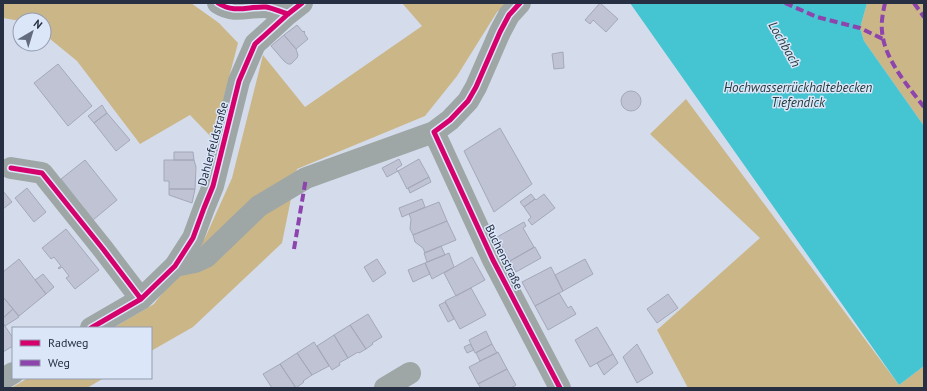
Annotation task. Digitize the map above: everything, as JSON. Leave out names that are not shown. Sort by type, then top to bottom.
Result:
[{"type":"street","points":[[218,3],[224,7],[239,10],[295,8]]},
{"type":"street","points":[[175,266],[195,262],[206,257],[259,206],[306,178],[434,132],[450,120],[468,101],[509,15],[520,3]]},
{"type":"street","name":"Dahlerfeldstraße","points":[[93,327],[141,299],[175,266],[193,238],[213,186],[239,81],[255,44],[295,8]]},
{"type":"street","name":"Buchenstraße","points":[[434,132],[493,260],[560,388]]},
{"type":"street","points":[[11,168],[42,173],[141,299]]},
{"type":"street","points":[[385,388],[410,373]]},
{"type":"street","points":[[3,379],[12,374]]},
{"type":"shaded area","points":[[3,3],[191,3],[219,23],[238,43],[213,139],[190,115],[140,144],[77,61],[52,41],[52,12],[12,12],[12,20],[3,18]]},
{"type":"shaded area","points":[[402,3],[507,3],[497,12],[457,76],[425,116],[297,169],[282,243],[193,327],[152,350],[152,327],[115,327],[154,304],[205,238],[232,178],[263,55],[305,107],[422,26]]},
{"type":"shaded area","points":[[867,3],[924,3],[924,126],[864,41],[860,28]]},
{"type":"shaded area","points":[[686,99],[899,385],[924,366],[924,388],[688,388],[657,330],[760,238],[650,134]]},
{"type":"shaded area","points":[[26,379],[102,379],[87,388],[11,388]]},
{"type":"water","name":"Hochwasserrückhaltebecken Tiefendick","points":[[630,3],[867,3],[860,28],[864,41],[924,126],[924,366],[899,385]]},
{"type":"building","points":[[600,3],[618,19],[606,32],[593,20],[590,24],[585,20]]},
{"type":"building","points":[[297,25],[303,32],[305,32],[304,33],[308,39],[296,49],[284,35]]},
{"type":"building","points":[[284,35],[296,49],[298,55],[291,64],[284,61],[271,46]]},
{"type":"building","points":[[563,52],[564,68],[554,69],[552,54]]},
{"type":"building","points":[[58,64],[92,106],[68,126],[34,83]]},
{"type":"building","points":[[631,91],[638,94],[641,101],[638,108],[631,111],[624,108],[621,101],[624,94]]},
{"type":"building","points":[[102,105],[107,113],[94,123],[88,116]]},
{"type":"building","points":[[107,113],[130,140],[116,151],[94,123]]},
{"type":"building","points":[[500,128],[532,184],[494,212],[464,151]]},
{"type":"building","points":[[174,152],[193,152],[194,160],[174,160]]},
{"type":"building","points":[[399,159],[402,165],[396,169],[398,171],[387,177],[382,168]]},
{"type":"building","points":[[419,159],[429,177],[407,189],[398,171]]},
{"type":"building","points":[[85,160],[117,200],[93,220],[61,179]]},
{"type":"building","points":[[164,160],[194,160],[196,167],[195,189],[169,189],[169,181],[164,181]]},
{"type":"building","points":[[429,177],[431,182],[410,193],[408,188]]},
{"type":"building","points":[[27,188],[46,212],[34,222],[15,198]]},
{"type":"building","points":[[169,189],[195,189],[192,203],[169,195]]},
{"type":"building","points":[[3,191],[12,202],[3,209]]},
{"type":"building","points":[[531,194],[535,199],[524,207],[520,202]]},
{"type":"building","points":[[544,194],[555,208],[532,225],[528,220],[531,217],[524,207]]},
{"type":"building","points":[[422,199],[425,207],[402,217],[399,208]]},
{"type":"building","points":[[439,202],[447,221],[413,235],[410,229],[411,219],[409,214]]},
{"type":"building","points":[[447,221],[456,240],[425,253],[423,248],[415,242],[413,235]]},
{"type":"building","points":[[524,222],[526,226],[523,228],[534,247],[510,261],[497,237]]},
{"type":"building","points":[[66,229],[99,270],[75,289],[66,278],[69,276],[62,267],[59,269],[58,268],[61,266],[54,257],[51,259],[42,248]]},
{"type":"building","points":[[441,246],[445,255],[427,262],[424,253]]},
{"type":"building","points":[[535,247],[541,258],[516,272],[510,261]]},
{"type":"building","points":[[449,253],[454,267],[432,279],[425,263]]},
{"type":"building","points":[[472,257],[485,280],[456,296],[444,273]]},
{"type":"building","points":[[19,259],[46,294],[19,316],[3,297],[3,272]]},
{"type":"building","points":[[377,259],[386,273],[373,282],[364,267]]},
{"type":"building","points":[[585,259],[593,274],[563,291],[555,275]]},
{"type":"building","points":[[425,263],[430,274],[413,282],[408,270]]},
{"type":"building","points":[[551,267],[563,291],[535,306],[522,282]]},
{"type":"building","points":[[43,274],[54,287],[46,294],[35,280]]},
{"type":"building","points":[[471,288],[486,315],[460,329],[445,301]]},
{"type":"building","points":[[559,293],[568,308],[571,306],[576,314],[548,330],[535,306]]},
{"type":"building","points":[[668,294],[678,308],[657,323],[647,309]]},
{"type":"building","points":[[3,297],[13,309],[3,318]]},
{"type":"building","points":[[445,302],[454,319],[448,322],[439,305]]},
{"type":"building","points":[[13,309],[19,317],[5,326],[3,323],[3,318]]},
{"type":"building","points":[[368,314],[382,337],[366,349],[350,325]]},
{"type":"building","points":[[3,323],[12,336],[12,347],[3,352]]},
{"type":"building","points":[[350,325],[366,349],[348,358],[334,335]]},
{"type":"building","points":[[597,327],[613,354],[590,367],[575,340]]},
{"type":"building","points":[[486,331],[492,344],[475,353],[469,340]]},
{"type":"building","points":[[334,335],[348,358],[339,363],[340,365],[332,370],[317,346]]},
{"type":"building","points":[[314,342],[329,366],[312,375],[297,353]]},
{"type":"building","points":[[470,344],[474,350],[467,353],[464,347]]},
{"type":"building","points":[[492,344],[497,353],[480,361],[476,353]]},
{"type":"building","points":[[637,344],[653,373],[637,383],[623,357]]},
{"type":"building","points":[[498,352],[507,369],[478,384],[469,367]]},
{"type":"building","points":[[297,353],[312,375],[296,388],[280,364]]},
{"type":"building","points":[[613,354],[618,363],[604,375],[597,363]]},
{"type":"building","points":[[280,364],[296,388],[272,388],[263,374]]},
{"type":"building","points":[[507,369],[516,385],[511,388],[481,388],[478,384]]},
{"type":"marked path","points":[[785,3],[817,17],[860,28],[883,39]]},
{"type":"marked path","points":[[885,3],[882,17],[882,28],[887,52],[904,81],[924,107]]},
{"type":"marked path","points":[[914,3],[924,17]]},
{"type":"marked path","points":[[294,249],[306,178]]},
{"type":"cycle path","points":[[218,3],[236,9],[266,7],[288,14]]},
{"type":"cycle path","points":[[93,327],[141,299],[175,266],[193,238],[213,186],[239,81],[255,44],[302,3]]},
{"type":"cycle path","points":[[520,3],[509,15],[468,101],[450,120],[434,132],[493,260],[560,388]]},
{"type":"cycle path","points":[[11,168],[42,173],[141,299]]},
{"type":"water label","name":"Lochbach","points":[[785,44]]}]
